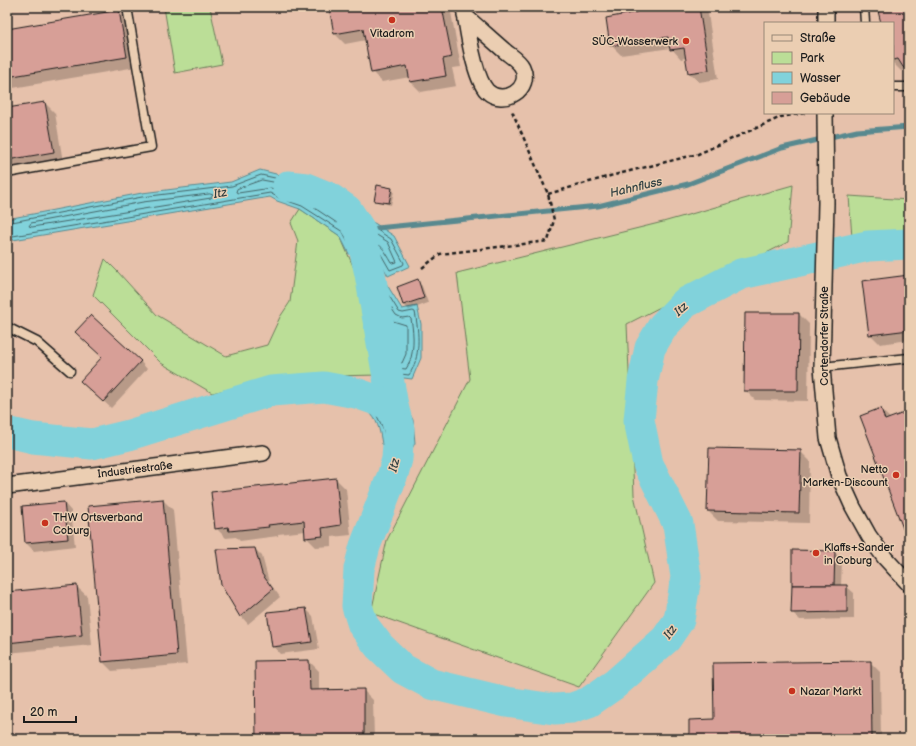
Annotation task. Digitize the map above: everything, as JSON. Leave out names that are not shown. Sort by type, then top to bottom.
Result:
[{"type":"street","points":[[826,7],[826,22]]},
{"type":"street","points":[[464,12],[521,65],[525,77],[523,86],[516,93],[506,97],[497,97],[488,92],[482,83],[475,64],[464,12]]},
{"type":"street","name":"Cortendorfer Straße","points":[[825,114],[826,202],[822,367],[828,438],[839,476],[853,507],[869,536],[885,558],[909,584]]},
{"type":"street","name":"Industriestraße","points":[[7,486],[263,453]]},
{"type":"lane","points":[[7,173],[151,148],[127,7]]},
{"type":"lane","points":[[864,7],[865,22]]},
{"type":"lane","points":[[894,87],[909,87]]},
{"type":"lane","points":[[7,327],[37,342],[70,371]]},
{"type":"lane","points":[[822,367],[909,358]]},
{"type":"path","points":[[422,268],[440,254],[548,241],[554,220],[548,194],[506,97]]},
{"type":"path","points":[[548,194],[610,176],[698,154],[781,117],[799,114]]},
{"type":"green space","points":[[164,7],[210,7],[222,64],[175,73]]},
{"type":"green space","points":[[793,185],[788,242],[627,324],[634,495],[654,583],[579,687],[371,613],[387,540],[470,379],[457,273],[663,222]]},
{"type":"green space","points":[[849,196],[909,200],[909,231],[852,238]]},
{"type":"green space","points":[[300,209],[340,236],[359,280],[379,375],[281,377],[212,393],[161,363],[93,295],[105,259],[157,315],[226,356],[267,345],[280,317],[290,302],[298,241],[291,223]]},
{"type":"water","points":[[260,170],[276,174],[309,187],[376,224],[394,236],[410,266],[388,276],[376,253],[349,254],[340,236],[300,209],[270,197],[7,241],[7,219],[142,193],[231,182]]},
{"type":"water","points":[[381,275],[402,309],[417,306],[421,324],[421,358],[412,379],[379,375],[359,280]]},
{"type":"water","points":[[385,393],[404,402],[413,420],[415,443],[404,464],[382,444],[380,432],[374,417],[371,414]]},
{"type":"building","points":[[329,7],[442,7],[452,57],[443,59],[446,76],[410,82],[407,66],[371,73],[363,29],[334,34]]},
{"type":"building","name":"SÜC-Wasserwerk","points":[[636,7],[699,7],[709,70],[688,73],[684,48],[670,50],[668,37],[610,46],[606,18],[637,12]]},
{"type":"building","points":[[877,7],[909,7],[909,71],[903,67],[898,59],[894,60],[894,22],[881,22]]},
{"type":"building","points":[[119,10],[127,57],[7,77],[7,29]]},
{"type":"building","points":[[45,102],[54,152],[7,160],[7,108]]},
{"type":"building","points":[[377,185],[392,188],[389,203],[374,201]]},
{"type":"building","points":[[909,275],[909,330],[869,335],[862,281]]},
{"type":"building","points":[[418,279],[424,298],[403,305],[397,287]]},
{"type":"building","points":[[745,313],[799,313],[798,391],[744,391]]},
{"type":"building","points":[[91,315],[141,361],[103,402],[80,381],[102,357],[75,332]]},
{"type":"building","name":"Netto Marken-Discount","points":[[881,408],[885,420],[909,411],[909,529],[904,531],[860,416]]},
{"type":"building","points":[[709,448],[801,450],[799,513],[707,511]]},
{"type":"building","points":[[336,478],[341,525],[322,528],[323,536],[305,538],[304,521],[268,525],[269,527],[229,531],[228,527],[215,529],[211,492]]},
{"type":"building","points":[[163,499],[177,655],[102,662],[88,506]]},
{"type":"building","name":"THW Ortsverband Coburg","points":[[64,502],[68,539],[25,543],[22,506]]},
{"type":"building","points":[[255,548],[262,574],[273,589],[240,617],[221,585],[216,549]]},
{"type":"building","points":[[792,550],[835,551],[834,585],[792,585]]},
{"type":"building","points":[[77,585],[82,635],[7,643],[7,592]]},
{"type":"building","points":[[792,585],[847,585],[847,612],[791,613]]},
{"type":"building","points":[[306,608],[312,642],[272,647],[267,612]]},
{"type":"building","points":[[309,660],[310,690],[364,689],[364,739],[256,739],[255,661]]},
{"type":"building","name":"Nazar Markt","points":[[871,661],[872,739],[689,739],[689,720],[714,719],[713,663]]},
{"type":"waterway","name":"Hahnfluss","points":[[377,228],[598,206],[688,184],[782,148],[857,131],[909,127]]},
{"type":"waterway","name":"Itz","points":[[288,186],[306,188],[328,197],[347,210],[360,230],[370,274],[393,406],[399,429],[397,459],[393,474],[365,546],[359,569],[357,606],[363,625],[379,646],[403,669],[431,684],[506,702],[554,709],[572,708],[589,702],[615,684],[666,639],[679,620],[686,577],[678,524],[648,464],[639,420],[643,381],[650,348],[663,326],[685,303],[741,274],[868,246],[909,244]]},
{"type":"waterway","name":"Itz","points":[[7,432],[33,438],[92,444],[129,435],[271,391],[324,387],[356,393],[393,406]]},
{"type":"place","name":"Vitadrom","points":[[392,20]]},
{"type":"place","name":"SÜC-Wasserwerk","points":[[686,41]]},
{"type":"place","name":"Netto Marken-Discount","points":[[896,475]]},
{"type":"place","name":"THW Ortsverband Coburg","points":[[45,523]]},
{"type":"place","name":"Klaffs+Sander in Coburg","points":[[816,553]]},
{"type":"place","name":"Nazar Markt","points":[[792,691]]}]
